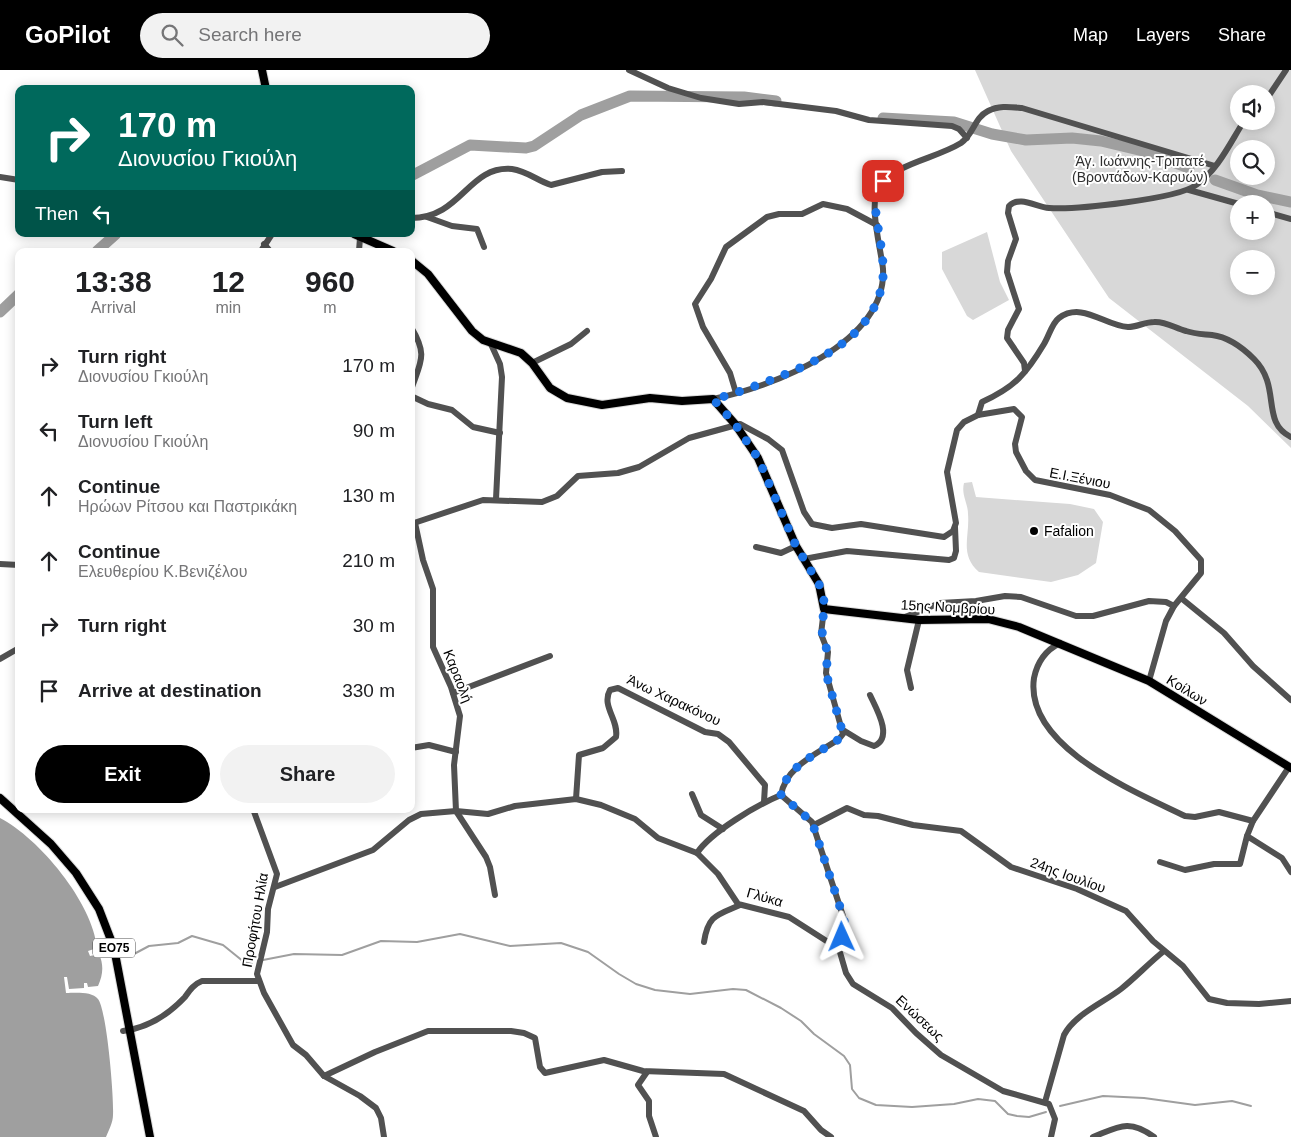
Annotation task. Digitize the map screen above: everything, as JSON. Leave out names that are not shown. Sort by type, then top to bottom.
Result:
[{"type":"main road","points":[[262,70],[265,85]]},
{"type":"main road","points":[[362,237],[386,248]]},
{"type":"main road","points":[[415,263],[428,274],[472,331],[490,342],[516,351],[532,363],[542,380],[550,388],[567,398],[585,403],[609,405],[650,398],[682,401],[713,399],[735,424],[758,458],[796,546],[819,584],[824,609]]},
{"type":"main road","name":"15ης Νομβρίου","points":[[824,609],[919,620],[994,620],[1019,627],[1060,643],[1149,681]]},
{"type":"main road","name":"Κοίλων","points":[[1149,681],[1290,767]]},
{"type":"main road","name":"ΕΟ75","points":[[0,798],[15,812]]},
{"type":"main road","name":"ΕΟ75","points":[[0,804],[47,847],[72,876],[90,903],[109,950],[150,1137]]},
{"type":"main road","name":"ΕΟ75","points":[[17,813],[51,844],[76,873],[95,901],[114,948],[144,1137]]},
{"type":"street","points":[[629,70],[668,88],[701,98],[738,104],[763,102],[836,110],[854,117],[875,121],[952,126],[969,136]]},
{"type":"street","points":[[1275,86],[1286,70]]},
{"type":"street","points":[[713,399],[736,393],[811,365],[848,340],[860,328],[874,308],[882,284],[883,270],[877,225],[876,194],[883,181],[906,167],[947,150],[969,136],[986,112],[996,108],[1022,108],[1213,169]]},
{"type":"street","points":[[1192,188],[1213,169],[1238,130]]},
{"type":"street","points":[[415,218],[427,217],[445,209],[460,198],[479,177],[492,170],[513,169],[551,186],[602,172],[622,171]]},
{"type":"street","points":[[0,177],[15,179]]},
{"type":"street","points":[[1026,371],[1024,363],[1007,338],[1008,330],[1019,309],[1008,276],[1008,261],[1016,239],[1008,213],[1009,206],[1019,201],[1052,208],[1124,202],[1192,188],[1230,201]]},
{"type":"street","points":[[736,393],[730,373],[703,327],[695,304],[730,243],[774,214],[802,214],[821,204],[847,209],[877,225]]},
{"type":"street","points":[[1275,215],[1291,219]]},
{"type":"street","points":[[427,217],[458,228],[477,229],[484,247]]},
{"type":"street","points":[[262,248],[270,237]]},
{"type":"street","points":[[264,244],[267,248]]},
{"type":"street","points":[[978,415],[980,404],[1008,390],[1026,371],[1057,319],[1070,313],[1094,315],[1128,327],[1156,322],[1192,333],[1214,335],[1241,348],[1264,370],[1269,383],[1274,422],[1280,430],[1291,437]]},
{"type":"street","points":[[532,363],[571,344],[587,331]]},
{"type":"street","points":[[415,334],[422,345],[422,354],[415,377]]},
{"type":"street","points":[[490,342],[501,370],[496,499]]},
{"type":"street","points":[[415,398],[428,404],[452,410],[472,427],[500,433]]},
{"type":"street","name":"Ε.Ι.Ξένιου","points":[[804,559],[847,551],[949,560],[954,558],[956,552],[956,527],[947,469],[957,430],[964,422],[978,415],[1010,409],[1020,412],[1022,420],[1015,444],[1016,452],[1022,466],[1032,477],[1040,482],[1110,495],[1149,510],[1175,531],[1199,556],[1203,566],[1202,573]]},
{"type":"street","points":[[415,522],[477,501],[496,499],[542,502],[557,496],[578,476],[618,472],[639,466],[689,438],[735,424],[744,424],[782,450],[804,512],[812,524],[832,528],[861,524],[937,536],[947,536],[956,527]]},
{"type":"street","name":"Καραολή","points":[[415,530],[433,588],[433,647],[453,693],[461,720],[454,765],[456,811]]},
{"type":"street","points":[[756,547],[781,553],[796,546]]},
{"type":"street","points":[[0,564],[15,565]]},
{"type":"street","name":"Κοίλων","points":[[1149,681],[1166,621],[1174,606],[1202,573]]},
{"type":"street","points":[[905,617],[940,603],[982,600],[1005,596],[1022,597],[1076,616],[1093,616],[1149,601],[1166,602],[1174,606]]},
{"type":"street","points":[[1181,598],[1224,633],[1253,666],[1291,700]]},
{"type":"street","points":[[275,887],[373,850],[416,816],[432,812],[456,811],[492,814],[515,806],[576,799],[601,805],[635,819],[658,838],[697,854],[723,829],[764,802],[781,795],[789,775],[799,765],[839,739],[843,730],[826,673],[828,652],[821,634],[824,609]]},
{"type":"street","points":[[910,688],[907,670],[919,620]]},
{"type":"street","points":[[1060,643],[1044,656],[1035,674],[1032,691],[1042,717],[1059,741],[1077,756],[1125,787],[1185,816],[1195,817],[1219,812],[1251,824]]},
{"type":"street","points":[[0,659],[15,650]]},
{"type":"street","points":[[453,693],[550,656]]},
{"type":"street","name":"Άνω Χαρακόνου","points":[[576,799],[579,755],[603,748],[616,737],[616,726],[607,698],[610,690],[618,688],[705,732],[718,734],[728,742],[765,785],[764,802]]},
{"type":"street","points":[[843,730],[869,745],[874,746],[881,742],[884,732],[870,695]]},
{"type":"street","points":[[415,747],[429,745],[456,752]]},
{"type":"street","points":[[1160,862],[1185,870],[1214,864],[1240,864],[1251,824],[1290,767]]},
{"type":"street","points":[[692,794],[702,815],[723,829]]},
{"type":"street","points":[[781,795],[810,819],[814,825],[845,925],[839,949]]},
{"type":"street","name":"24ης Ιουλίου","points":[[814,825],[847,808],[864,815],[965,833],[1011,867],[1077,889],[1126,911],[1164,950],[1183,966],[1209,1000],[1227,1003],[1259,1004],[1291,1001]]},
{"type":"street","points":[[456,811],[486,857],[490,867],[495,895]]},
{"type":"street","name":"Προφήτου Ηλία","points":[[255,813],[276,868],[277,878],[268,909],[267,932],[258,974],[259,981],[290,1042],[324,1076],[360,1096],[373,1106],[381,1118],[384,1137]]},
{"type":"street","points":[[1248,836],[1282,858],[1291,872]]},
{"type":"street","name":"Γλύκα","points":[[697,854],[718,874],[740,905],[789,917],[839,949]]},
{"type":"street","points":[[704,942],[706,927],[710,920],[740,905]]},
{"type":"street","name":"Ενώσεως","points":[[839,949],[850,981],[862,991],[892,1008],[936,1051],[1003,1091],[1045,1102]]},
{"type":"street","points":[[1050,1137],[1055,1119],[1051,1106],[1045,1102],[1064,1035],[1078,1018],[1122,988],[1164,950]]},
{"type":"street","points":[[126,1031],[162,1017],[197,983],[208,980],[259,981]]},
{"type":"street","points":[[324,1076],[375,1052],[431,1030],[511,1031],[528,1034],[536,1042],[541,1070],[548,1073],[604,1060],[647,1072],[730,1076],[804,1111],[821,1130],[831,1137]]},
{"type":"street","points":[[647,1072],[638,1085],[649,1101],[649,1116],[656,1137]]},
{"type":"street","points":[[1093,1137],[1121,1125],[1138,1127],[1154,1137]]},
{"type":"green space","name":"Άγ. Ιωάννης-Τριπατέ (Βροντάδων-Καρυών)","points":[[975,70],[1291,70],[1291,448],[1248,406],[1109,298],[1011,151]]},
{"type":"green space","points":[[987,232],[1000,282],[1009,300],[973,320],[967,316],[942,269],[942,252]]},
{"type":"green space","name":"Fafalion","points":[[972,482],[976,497],[1070,504],[1094,509],[1103,522],[1096,563],[1078,575],[1051,582],[979,572],[969,559],[967,552],[968,514],[963,487],[964,483]]},
{"type":"shaded area","points":[[0,818],[31,840],[62,874],[75,892],[93,930],[97,948],[88,951],[90,956],[99,954],[101,958],[102,970],[98,986],[88,987],[87,983],[84,983],[84,988],[69,989],[67,977],[64,977],[66,993],[83,993],[95,996],[101,1007],[109,1055],[113,1105],[111,1126],[106,1137],[0,1137]]},
{"type":"waterway","points":[[415,174],[470,145],[526,148],[534,146],[581,115],[630,96],[744,97],[776,101]]},
{"type":"waterway","points":[[883,118],[954,122],[992,134],[1026,140],[1072,138],[1101,141],[1147,152],[1189,168]]},
{"type":"waterway","points":[[1215,180],[1257,195],[1291,202]]},
{"type":"waterway","points":[[100,248],[113,237]]},
{"type":"waterway","points":[[0,312],[15,298]]},
{"type":"waterway","points":[[263,960],[294,954],[342,955],[381,941],[417,942],[460,934],[510,946],[561,943],[588,952],[636,984],[655,990],[690,994],[733,989],[746,990],[781,1008],[801,1021],[814,1034],[844,1056],[850,1065],[852,1089],[859,1098],[876,1105],[912,1107],[954,1104],[978,1099],[995,1101],[1008,1114],[1017,1116],[1029,1117],[1046,1112]]},
{"type":"waterway","points":[[121,953],[134,954],[149,946],[178,943],[192,936],[223,945],[244,962],[252,964]]},
{"type":"waterway","points":[[100,956],[104,955]]},
{"type":"waterway","points":[[1060,1106],[1103,1096],[1144,1098],[1195,1105],[1232,1101],[1251,1106]]},
{"type":"place","name":"Fafalion","points":[[1034,531]]},
{"type":"route","points":[[842,937],[845,925],[843,916],[812,822],[781,795],[787,778],[799,765],[839,739],[843,734],[826,673],[828,652],[821,634],[824,601],[819,584],[796,546],[758,458],[735,424],[713,399],[730,395],[811,365],[821,356],[848,340],[860,328],[874,308],[882,284],[883,270],[875,198],[877,190],[883,181]]}]
